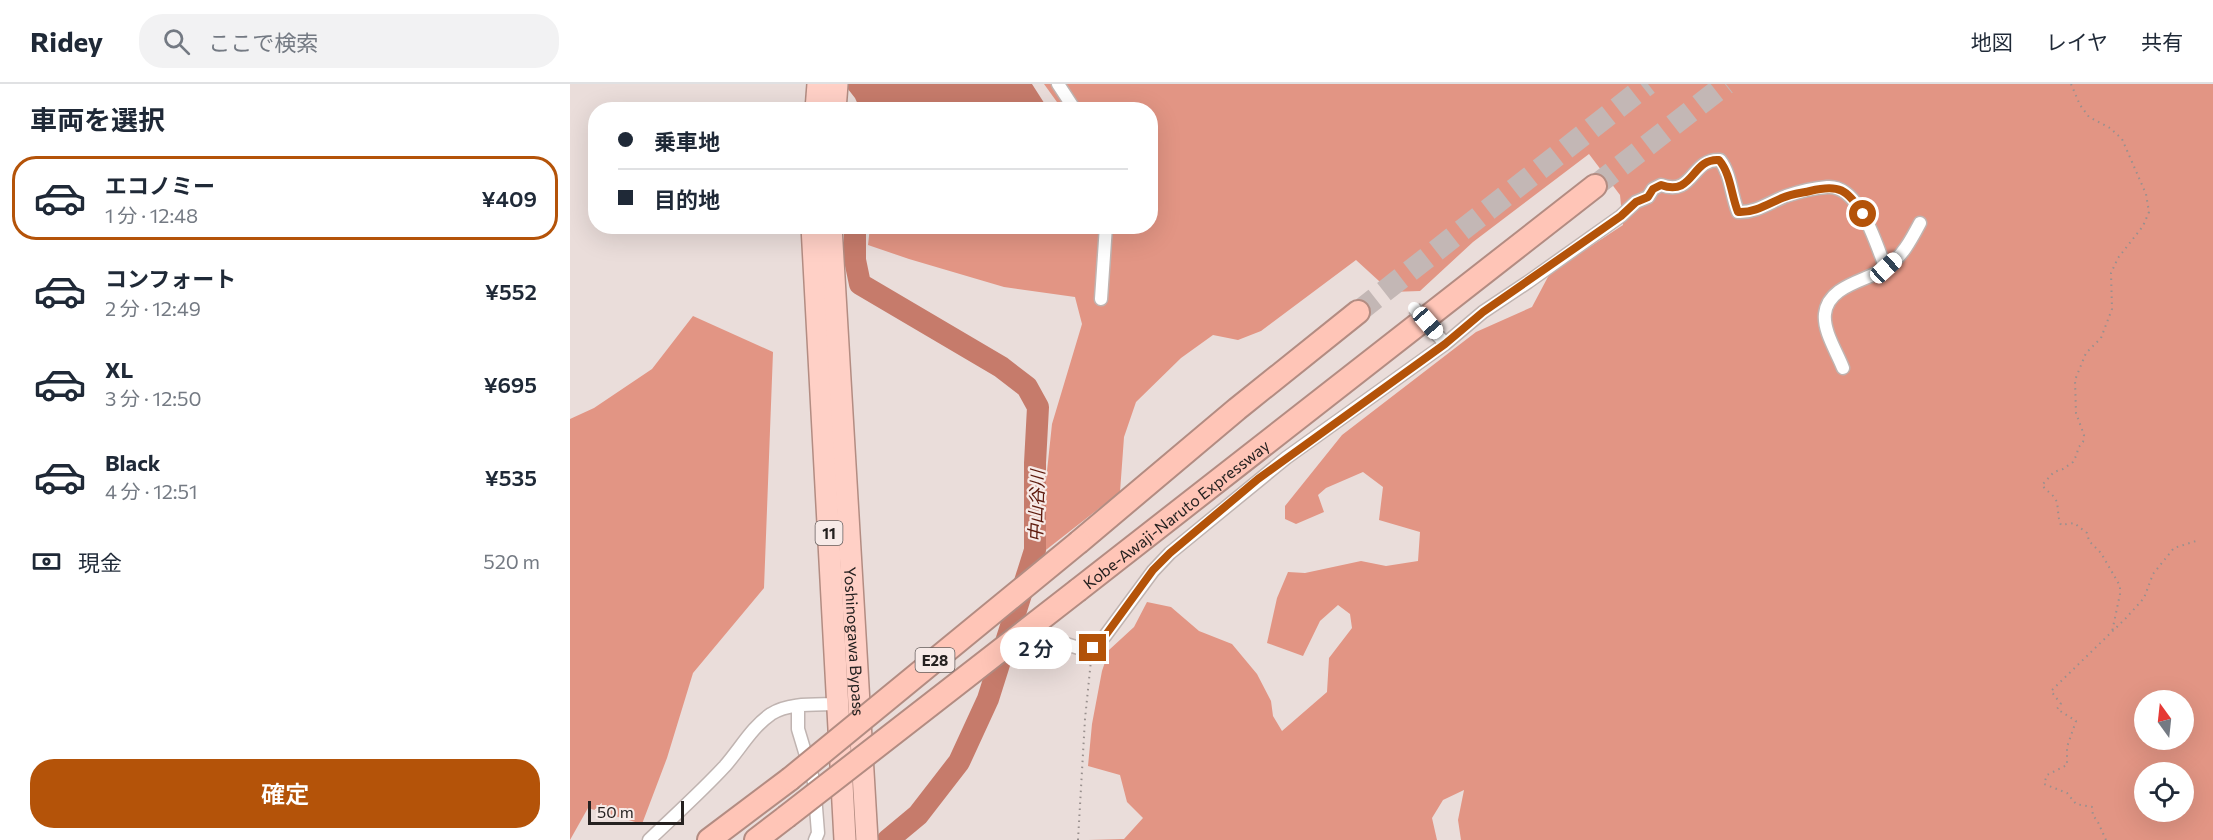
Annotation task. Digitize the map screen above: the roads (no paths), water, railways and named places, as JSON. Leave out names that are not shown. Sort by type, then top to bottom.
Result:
[{"type":"highway","points":[[820,102],[830,84]]},
{"type":"highway","points":[[830,84],[833,102]]},
{"type":"highway","name":"Kobe-Awaji-Naruto Expressway","points":[[756,840],[1595,186]]},
{"type":"highway","name":"Yoshinogawa Bypass","points":[[812,234],[845,840]]},
{"type":"highway","name":"Yoshinogawa Bypass","points":[[831,234],[867,837]]},
{"type":"highway","name":"E28","points":[[710,840],[790,778],[1358,312]]},
{"type":"street","points":[[1058,84],[1070,102]]},
{"type":"street","points":[[1058,653],[1053,639],[1082,649],[1093,648],[1105,636],[1153,570],[1170,553],[1286,458],[1483,312],[1621,216],[1636,202],[1648,197],[1653,189],[1661,185],[1669,188],[1689,182],[1702,164],[1711,159],[1719,160],[1725,167],[1732,200],[1738,212],[1747,212],[1785,197],[1829,186],[1845,192],[1855,201],[1863,214],[1886,268]]},
{"type":"street","points":[[1843,368],[1827,329],[1825,315],[1828,304],[1852,282],[1886,268],[1904,250],[1920,223]]},
{"type":"street","points":[[1101,298],[1105,234]]},
{"type":"street","points":[[1414,308],[1443,341]]},
{"type":"street","points":[[649,840],[725,766],[754,730],[771,714],[798,706],[839,704]]},
{"type":"street","points":[[798,706],[798,729],[814,782],[818,833],[815,840]]},
{"type":"waterway","name":"中山谷川","points":[[855,234],[855,260],[860,284],[1001,367],[1027,387],[1038,407],[1035,463],[1035,550],[988,699],[959,762],[918,815],[888,840]]},
{"type":"tunnel","points":[[1358,312],[1648,84]]},
{"type":"tunnel","points":[[1595,186],[1726,84]]}]
